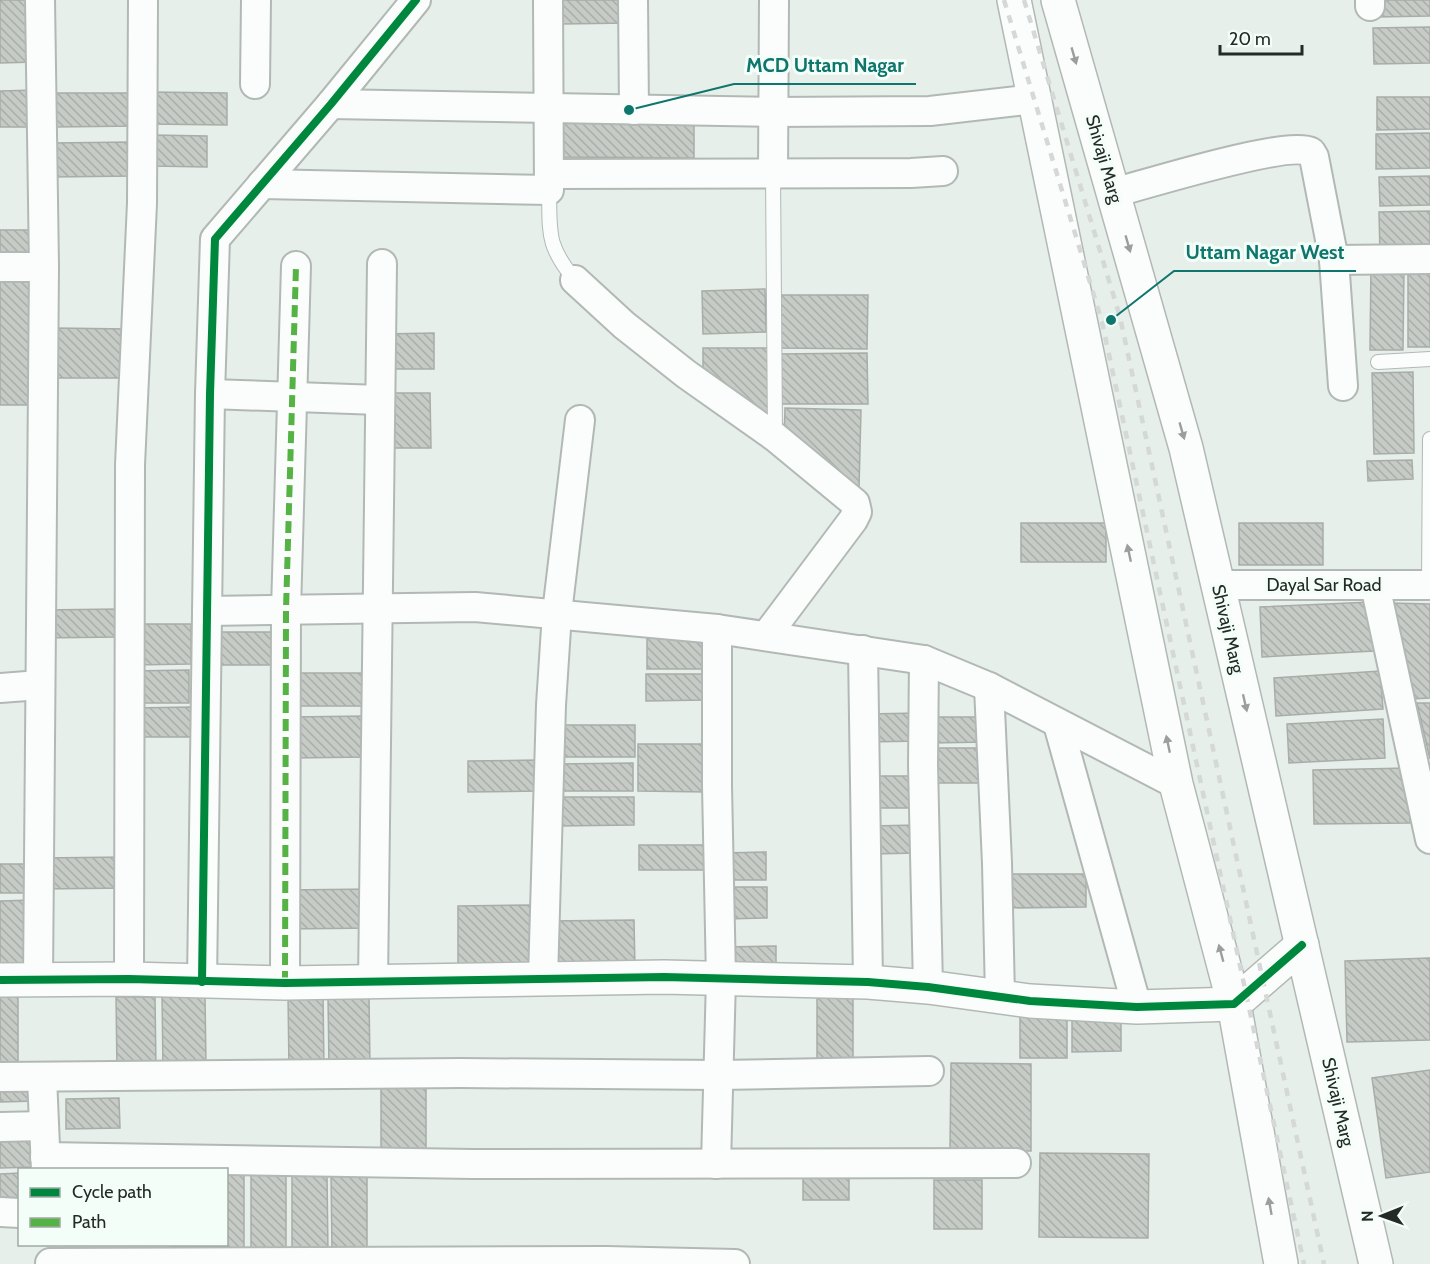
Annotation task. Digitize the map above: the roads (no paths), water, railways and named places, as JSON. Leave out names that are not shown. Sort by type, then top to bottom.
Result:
[{"type":"main road","points":[[1014,0],[1176,784],[1234,1004],[1281,1264]]},
{"type":"main road","name":"Shivaji Marg","points":[[1058,0],[1186,448],[1376,1264]]},
{"type":"main road","points":[[0,980],[129,979],[202,982],[373,983],[664,977],[868,982],[927,987],[1030,1001],[1137,1008],[1234,1004],[1302,945]]},
{"type":"street","points":[[38,980],[44,267],[40,0]]},
{"type":"street","points":[[129,979],[130,465],[142,203],[143,0]]},
{"type":"street","points":[[255,84],[256,0]]},
{"type":"street","points":[[202,982],[210,394],[215,238],[331,104],[416,0]]},
{"type":"street","points":[[548,0],[549,182]]},
{"type":"street","points":[[633,0],[634,110]]},
{"type":"street","points":[[773,173],[774,0]]},
{"type":"street","points":[[331,104],[774,112],[930,111],[1035,99]]},
{"type":"street","points":[[1113,193],[1265,152],[1305,149],[1311,152],[1314,157],[1334,260],[1343,386]]},
{"type":"street","points":[[262,184],[549,182],[773,173],[943,171]]},
{"type":"street","points":[[1334,260],[1430,259]]},
{"type":"street","points":[[373,983],[382,264]]},
{"type":"street","points":[[285,983],[286,610],[296,266]]},
{"type":"street","points":[[0,267],[44,267]]},
{"type":"street","points":[[575,280],[624,325],[686,374],[775,438],[855,503],[857,512],[766,636]]},
{"type":"street","points":[[210,394],[379,400]]},
{"type":"street","points":[[543,979],[551,705],[557,614],[580,420]]},
{"type":"street","name":"Dayal Sar Road","points":[[1218,585],[1429,585]]},
{"type":"street","points":[[1375,585],[1425,797],[1430,839]]},
{"type":"street","points":[[207,611],[475,607],[717,629],[924,660],[989,687],[1176,784]]},
{"type":"street","points":[[716,1164],[721,979],[717,629]]},
{"type":"street","points":[[862,650],[868,982]]},
{"type":"street","points":[[924,660],[923,765],[927,987]]},
{"type":"street","points":[[0,688],[40,685]]},
{"type":"street","points":[[989,687],[1000,998]]},
{"type":"street","points":[[1058,724],[1137,1008]]},
{"type":"street","points":[[0,1077],[461,1073],[719,1075],[928,1071]]},
{"type":"street","points":[[42,1077],[46,1163],[1016,1163]]},
{"type":"street","points":[[0,1127],[44,1126]]},
{"type":"street","points":[[0,1212],[18,1213]]},
{"type":"street","points":[[50,1257],[735,1264]]},
{"type":"lane","points":[[773,173],[775,438]]},
{"type":"lane","points":[[549,182],[549,230],[552,244],[562,265],[575,280]]},
{"type":"lane","points":[[1378,362],[1430,359]]},
{"type":"lane","points":[[1429,585],[1430,439]]},
{"type":"railway","points":[[1004,0],[1102,322],[1304,1264]]},
{"type":"railway","points":[[1024,0],[1120,317],[1324,1264]]},
{"type":"place","name":"MCD Uttam Nagar","points":[[629,110]]},
{"type":"place","name":"Uttam Nagar West","points":[[1111,320]]}]
